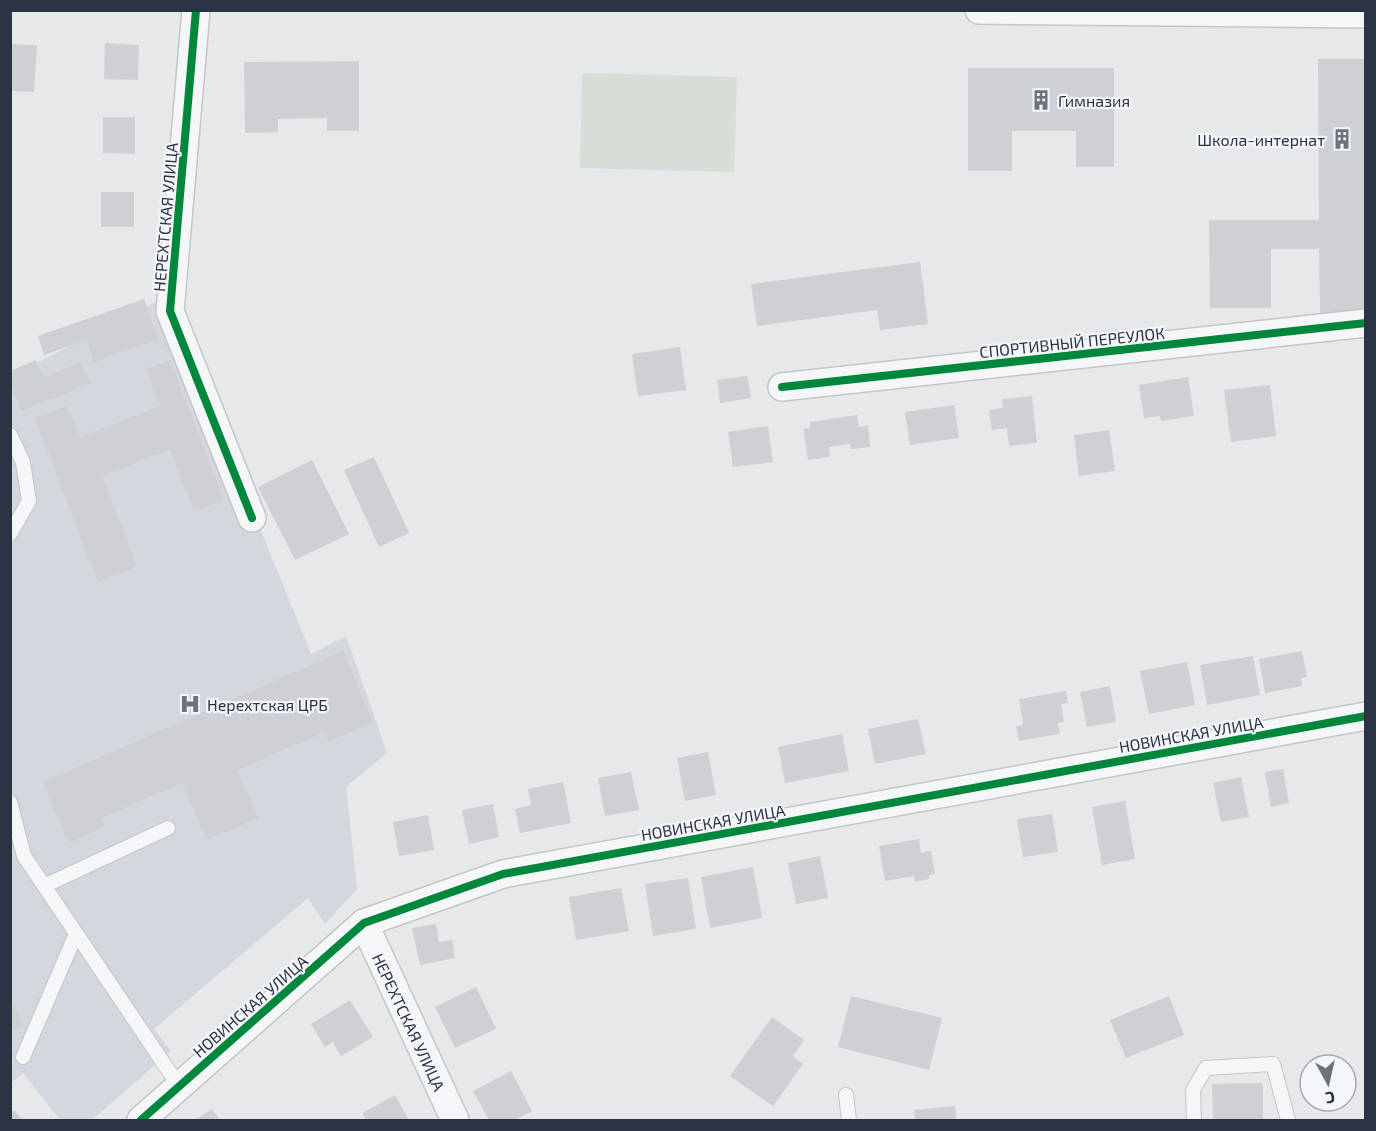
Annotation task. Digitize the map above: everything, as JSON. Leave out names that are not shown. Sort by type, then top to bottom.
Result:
[{"type":"street","name":"НЕРЕХТСКАЯ УЛИЦА","points":[[196,10],[170,311],[252,518]]},
{"type":"street","points":[[980,10],[1365,14]]},
{"type":"street","name":"СПОРТИВНЫЙ ПЕРЕУЛОК","points":[[782,387],[1365,323]]},
{"type":"street","name":"НОВИНСКАЯ УЛИЦА","points":[[141,1120],[364,923],[503,874],[1365,716]]},
{"type":"street","name":"НЕРЕХТСКАЯ УЛИЦА","points":[[364,923],[455,1120]]},
{"type":"lane","points":[[10,435],[23,462],[29,501],[10,534]]},
{"type":"lane","points":[[10,802],[24,856],[179,1086]]},
{"type":"lane","points":[[44,886],[168,828]]},
{"type":"lane","points":[[10,861],[24,856]]},
{"type":"lane","points":[[23,1057],[76,934]]},
{"type":"lane","points":[[1194,1120],[1193,1090],[1206,1068],[1273,1064],[1288,1120]]},
{"type":"lane","points":[[846,1095],[849,1120]]},
{"type":"shaded area","points":[[582,73],[737,77],[734,172],[580,168]]},
{"type":"shaded area","name":"Нерехтская ЦРБ","points":[[166,297],[311,654],[346,636],[387,753],[346,787],[357,889],[325,924],[308,898],[154,1029],[171,1051],[92,1120],[60,1120],[23,1073],[11,1083],[11,376]]},
{"type":"building","points":[[105,43],[139,45],[138,80],[104,79]]},
{"type":"building","points":[[10,44],[37,45],[34,92],[10,91]]},
{"type":"building","name":"Школа-интернат","points":[[1318,59],[1366,59],[1366,313],[1320,313],[1319,249],[1271,249],[1271,308],[1210,308],[1209,220],[1319,220]]},
{"type":"building","points":[[359,61],[359,131],[327,131],[327,118],[278,119],[278,132],[245,133],[244,62]]},
{"type":"building","name":"Гимназия","points":[[968,68],[1114,68],[1114,167],[1076,167],[1076,131],[1012,131],[1012,171],[968,171]]},
{"type":"building","points":[[103,117],[135,117],[135,154],[103,153]]},
{"type":"building","points":[[101,192],[134,192],[134,227],[101,227]]},
{"type":"building","points":[[920,262],[928,324],[880,330],[877,310],[757,326],[751,284]]},
{"type":"building","points":[[144,299],[158,340],[94,362],[87,340],[44,355],[38,336]]},
{"type":"building","points":[[680,347],[686,390],[638,396],[632,354]]},
{"type":"building","points":[[36,360],[43,377],[81,362],[90,383],[22,411],[10,383],[10,371]]},
{"type":"building","points":[[170,360],[224,500],[194,511],[170,449],[102,476],[137,566],[98,582],[35,418],[67,406],[80,437],[160,406],[146,369]]},
{"type":"building","points":[[747,376],[751,398],[720,403],[717,380]]},
{"type":"building","points":[[1188,377],[1194,416],[1161,421],[1160,416],[1144,418],[1139,385]]},
{"type":"building","points":[[1270,385],[1276,436],[1231,442],[1224,390]]},
{"type":"building","points":[[1032,396],[1037,443],[1009,446],[1007,428],[992,430],[989,410],[1003,408],[1002,399]]},
{"type":"building","points":[[954,405],[959,438],[910,445],[905,412]]},
{"type":"building","points":[[857,415],[859,427],[868,425],[870,447],[851,449],[850,444],[829,447],[830,457],[808,460],[803,429],[810,428],[810,422]]},
{"type":"building","points":[[768,426],[773,462],[733,467],[728,432]]},
{"type":"building","points":[[1109,430],[1115,471],[1079,476],[1074,435]]},
{"type":"building","points":[[374,457],[409,533],[379,547],[344,470]]},
{"type":"building","points":[[312,460],[349,534],[295,560],[258,487]]},
{"type":"building","points":[[343,651],[373,722],[329,742],[325,732],[237,770],[258,818],[207,840],[182,783],[101,818],[105,827],[69,843],[43,782]]},
{"type":"building","points":[[1302,651],[1307,677],[1301,678],[1302,686],[1265,693],[1259,659]]},
{"type":"building","points":[[1253,656],[1260,695],[1207,705],[1200,665]]},
{"type":"building","points":[[1187,662],[1195,705],[1149,714],[1140,671]]},
{"type":"building","points":[[1110,686],[1116,722],[1087,727],[1080,692]]},
{"type":"building","points":[[1066,691],[1068,703],[1061,704],[1064,722],[1058,723],[1060,734],[1019,741],[1016,726],[1023,725],[1019,699]]},
{"type":"building","points":[[918,719],[926,754],[875,764],[868,729]]},
{"type":"building","points":[[842,734],[849,771],[785,783],[778,747]]},
{"type":"building","points":[[708,752],[716,795],[685,801],[677,758]]},
{"type":"building","points":[[1283,769],[1289,803],[1271,807],[1265,772]]},
{"type":"building","points":[[631,772],[639,810],[605,816],[598,778]]},
{"type":"building","points":[[1241,777],[1249,817],[1221,822],[1213,783]]},
{"type":"building","points":[[563,782],[571,823],[520,833],[515,809],[531,805],[528,789]]},
{"type":"building","points":[[1125,801],[1135,859],[1102,865],[1092,807]]},
{"type":"building","points":[[493,804],[499,837],[469,844],[462,810]]},
{"type":"building","points":[[1052,814],[1058,852],[1023,857],[1017,819]]},
{"type":"building","points":[[428,815],[434,850],[399,856],[393,822]]},
{"type":"building","points":[[919,839],[921,853],[931,851],[935,874],[929,875],[929,879],[915,882],[914,876],[885,881],[879,846]]},
{"type":"building","points":[[820,856],[828,898],[796,904],[788,863]]},
{"type":"building","points":[[753,867],[762,918],[710,928],[701,877]]},
{"type":"building","points":[[688,878],[696,929],[653,936],[645,884]]},
{"type":"building","points":[[621,888],[629,931],[576,940],[569,897]]},
{"type":"building","points":[[436,924],[439,942],[452,940],[455,958],[420,965],[412,928]]},
{"type":"building","points":[[476,987],[496,1029],[455,1048],[435,1007]]},
{"type":"building","points":[[10,996],[23,1026],[10,1031]]},
{"type":"building","points":[[851,996],[942,1018],[929,1070],[838,1047]]},
{"type":"building","points":[[1169,996],[1184,1035],[1126,1058],[1110,1020]]},
{"type":"building","points":[[350,1000],[373,1037],[341,1056],[333,1042],[325,1047],[311,1024]]},
{"type":"building","points":[[772,1017],[804,1040],[793,1056],[803,1064],[773,1106],[730,1076]]},
{"type":"building","points":[[511,1071],[532,1111],[515,1120],[489,1120],[473,1091]]},
{"type":"building","points":[[1263,1083],[1263,1120],[1213,1120],[1212,1084]]},
{"type":"building","points":[[395,1095],[409,1120],[366,1120],[362,1113]]},
{"type":"building","points":[[955,1106],[956,1120],[915,1120],[914,1110]]},
{"type":"building","points":[[212,1109],[220,1120],[195,1120]]},
{"type":"building","points":[[14,1110],[23,1120],[10,1120],[10,1113]]},
{"type":"cycle path","points":[[196,10],[170,311],[252,518]]},
{"type":"cycle path","points":[[782,387],[1366,323]]},
{"type":"cycle path","points":[[141,1120],[364,923],[503,874],[1366,716]]},
{"type":"place","name":"Гимназия","points":[[1041,100]]},
{"type":"place","name":"Школа-интернат","points":[[1342,139]]},
{"type":"place","name":"Нерехтская ЦРБ","points":[[190,704]]}]
